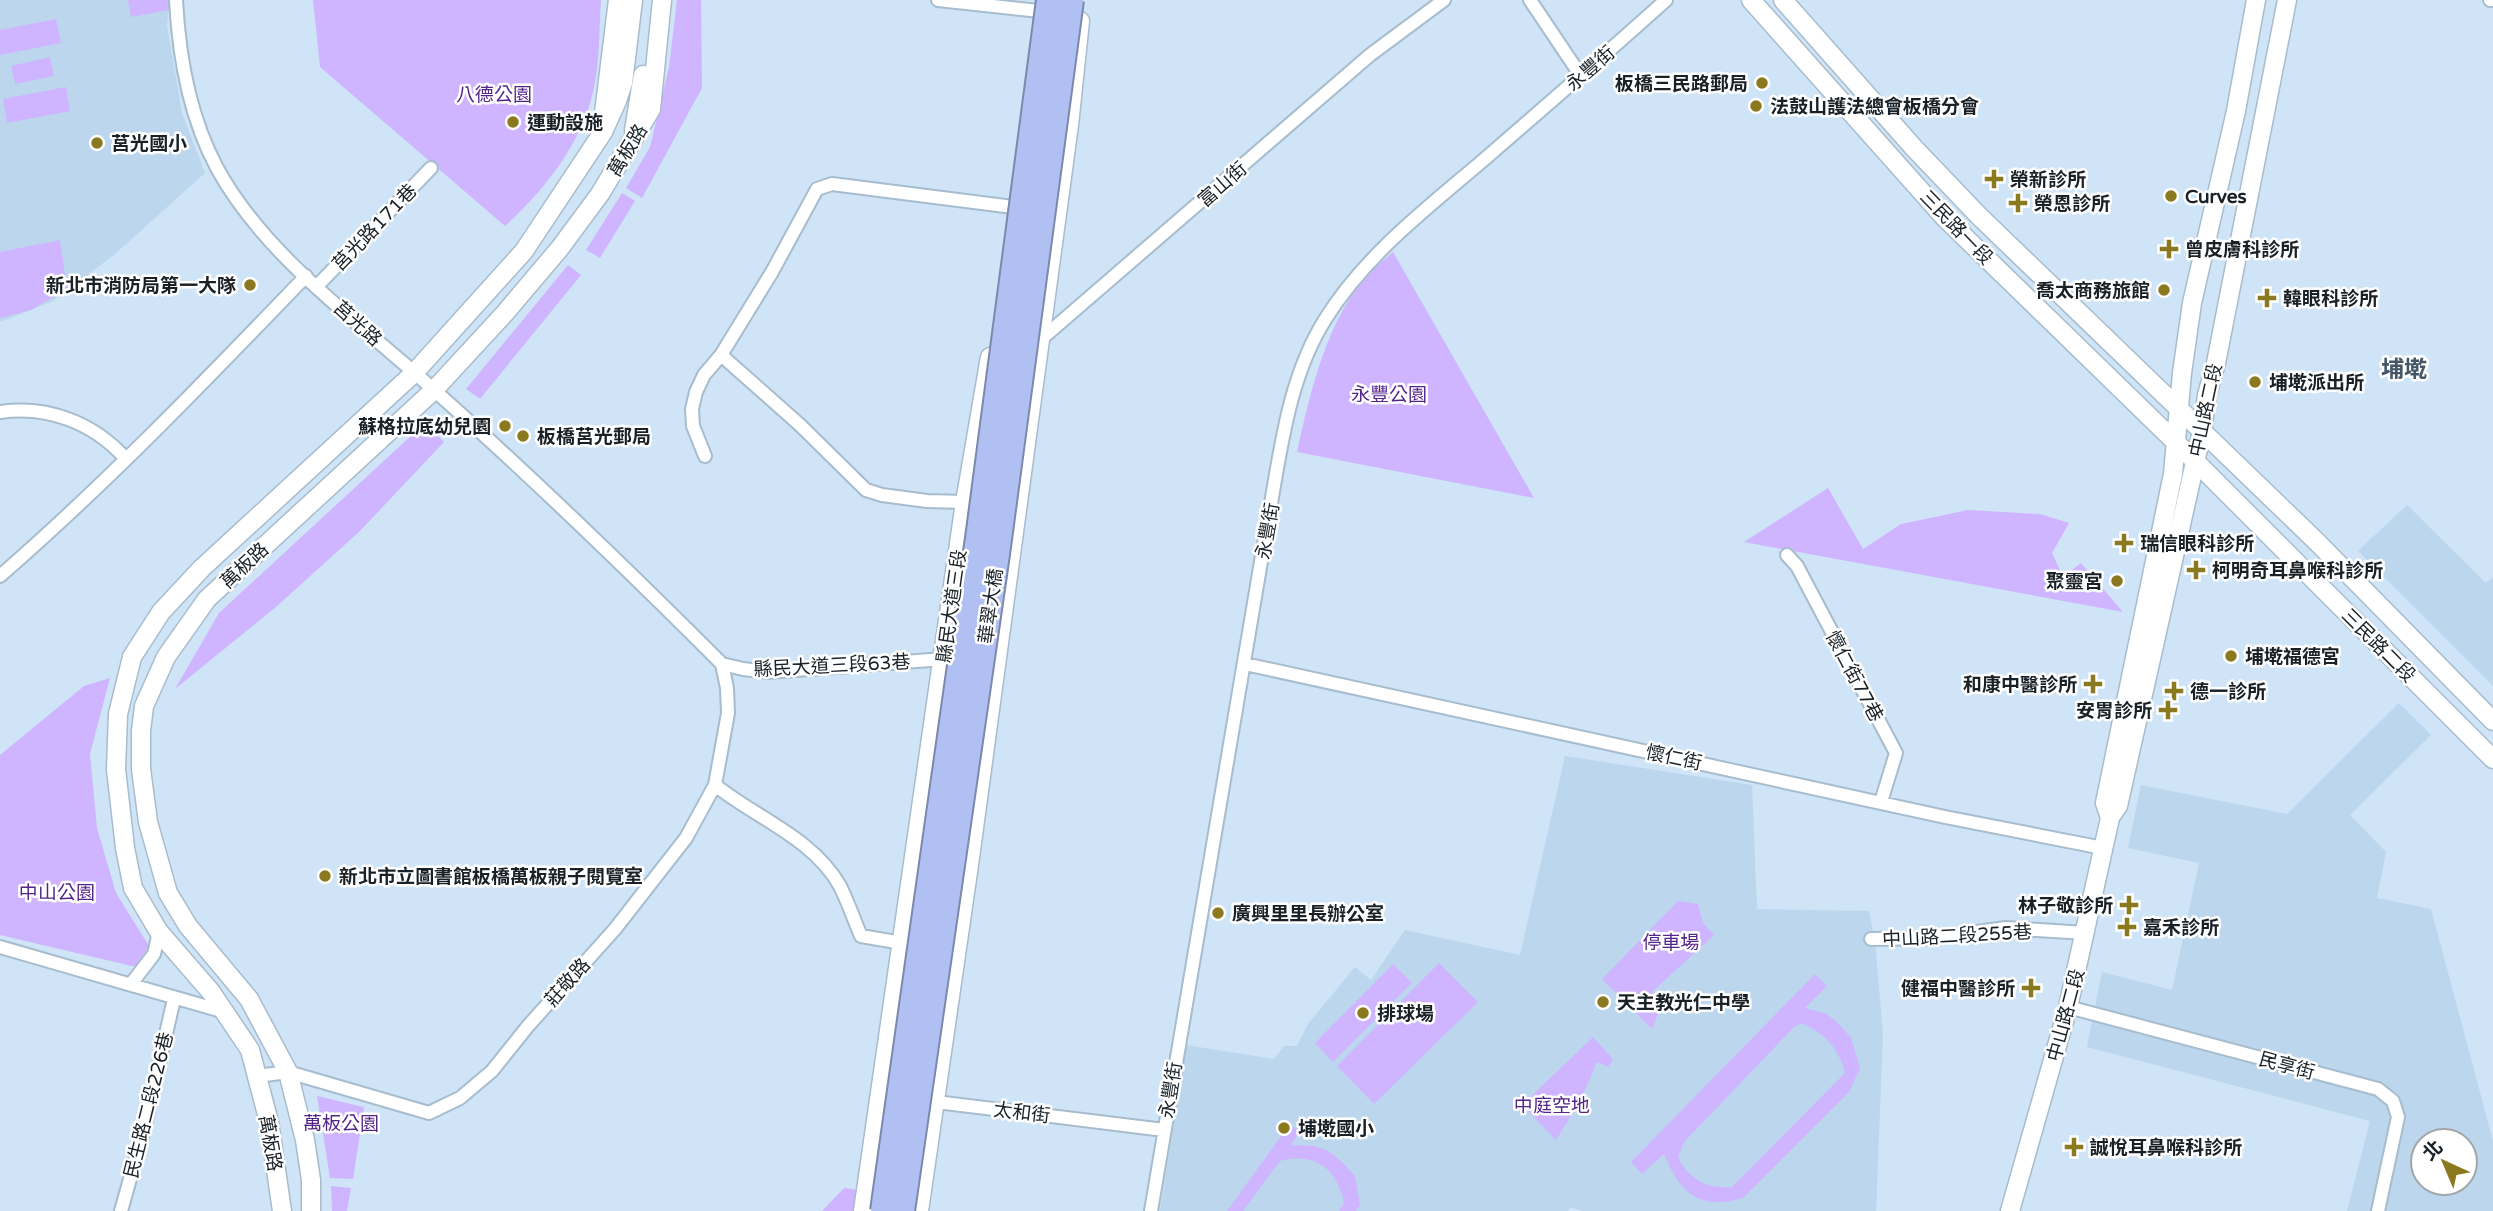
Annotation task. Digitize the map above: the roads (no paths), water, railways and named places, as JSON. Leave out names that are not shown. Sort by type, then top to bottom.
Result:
[{"type":"highway","name":"華翠大橋","points":[[902,1211],[1078,1]]},
{"type":"highway","name":"華翠大橋","points":[[883,1211],[979,531],[1043,4]]},
{"type":"street","name":"莒光路","points":[[176,0],[180,48],[190,103],[216,167],[251,221],[306,276],[434,390],[617,560],[722,664]]},
{"type":"street","name":"萬板路","points":[[282,1211],[269,1122],[250,1050],[211,992],[159,932],[134,888],[125,848],[116,769],[118,714],[132,657],[161,612],[202,568],[414,373],[524,251],[603,132],[618,0]]},
{"type":"street","points":[[603,132],[623,83],[633,0]]},
{"type":"street","points":[[632,140],[642,84],[651,0]]},
{"type":"street","name":"萬板路","points":[[311,1211],[311,1180],[305,1140],[288,1072],[249,999],[188,926],[168,893],[148,822],[141,769],[141,731],[145,706],[166,657],[207,599],[434,390],[505,313],[600,194],[651,109],[662,0]]},
{"type":"street","points":[[919,1211],[1069,125],[1078,1],[1043,4],[938,0]]},
{"type":"street","name":"富山街","points":[[992,348],[1040,339],[1370,55],[1444,0]]},
{"type":"street","points":[[1530,0],[1581,76]]},
{"type":"street","name":"永豐街","points":[[1151,1211],[1285,428],[1298,377],[1325,319],[1354,281],[1397,234],[1666,0]]},
{"type":"street","name":"三民路一段","points":[[1751,0],[1945,218],[2176,442]]},
{"type":"street","name":"三民路一段","points":[[1783,0],[1917,152],[2202,431]]},
{"type":"street","name":"中山路二段","points":[[2110,817],[2105,803],[2173,474],[2182,373],[2192,303],[2236,111],[2256,0]]},
{"type":"street","name":"中山路二段","points":[[2010,1211],[2068,1007],[2110,817],[2118,806],[2202,431],[2287,0]]},
{"type":"street","name":"縣民大道三段","points":[[863,1211],[965,502],[992,348],[1043,4]]},
{"type":"street","name":"莒光路171巷","points":[[317,285],[431,168]]},
{"type":"street","points":[[705,456],[693,426],[692,409],[704,375],[721,355],[772,272],[817,189],[832,184],[1013,207]]},
{"type":"street","points":[[0,576],[55,528],[148,439],[306,276]]},
{"type":"street","points":[[721,355],[866,490],[927,501],[965,502]]},
{"type":"street","points":[[0,412],[48,413],[74,419],[113,444],[125,459]]},
{"type":"street","name":"三民路二段","points":[[2202,431],[2331,556],[2493,722]]},
{"type":"street","name":"三民路二段","points":[[2176,442],[2493,759]]},
{"type":"street","name":"懷仁街77巷","points":[[1787,555],[1797,566],[1896,753],[1881,802]]},
{"type":"street","name":"縣民大道三段63巷","points":[[722,664],[768,672],[944,659]]},
{"type":"street","name":"莊敬路","points":[[257,1076],[288,1072],[429,1113],[460,1098],[492,1071],[528,1026],[615,929],[686,838],[715,785],[728,713],[722,664]]},
{"type":"street","name":"懷仁街","points":[[1245,664],[2104,848]]},
{"type":"street","points":[[715,785],[778,826],[814,854],[839,886],[861,936],[957,949]]},
{"type":"street","name":"中山路二段255巷","points":[[1871,939],[1932,938],[2006,928],[2086,933]]},
{"type":"street","points":[[131,985],[154,954],[159,932]]},
{"type":"street","points":[[0,947],[225,1012]]},
{"type":"street","name":"民生路二段226巷","points":[[121,1211],[144,1129],[174,999]]},
{"type":"street","name":"民享街","points":[[2068,1007],[2378,1089],[2393,1101],[2398,1117],[2378,1211]]},
{"type":"street","name":"太和街","points":[[881,1094],[1164,1130]]},
{"type":"place","name":"板橋三民路郵局","points":[[1762,83]]},
{"type":"place","name":"法鼓山護法總會板橋分會","points":[[1756,106]]},
{"type":"place","name":"運動設施","points":[[513,122]]},
{"type":"place","name":"莒光國小","points":[[97,143]]},
{"type":"place","name":"榮新診所","points":[[1994,179]]},
{"type":"place","name":"Curves","points":[[2171,196]]},
{"type":"place","name":"榮恩診所","points":[[2018,203]]},
{"type":"place","name":"曾皮膚科診所","points":[[2169,249]]},
{"type":"place","name":"新北市消防局第一大隊","points":[[250,285]]},
{"type":"place","name":"喬太商務旅館","points":[[2164,290]]},
{"type":"place","name":"韓眼科診所","points":[[2267,298]]},
{"type":"place","name":"埔墘派出所","points":[[2255,382]]},
{"type":"place","name":"蘇格拉底幼兒園","points":[[505,426]]},
{"type":"place","name":"板橋莒光郵局","points":[[523,436]]},
{"type":"place","name":"瑞信眼科診所","points":[[2124,543]]},
{"type":"place","name":"柯明奇耳鼻喉科診所","points":[[2196,570]]},
{"type":"place","name":"聚靈宮","points":[[2117,581]]},
{"type":"place","name":"埔墘福德宮","points":[[2231,656]]},
{"type":"place","name":"和康中醫診所","points":[[2093,684]]},
{"type":"place","name":"德一診所","points":[[2174,691]]},
{"type":"place","name":"安胃診所","points":[[2168,710]]},
{"type":"place","name":"新北市立圖書館板橋萬板親子閱覽室","points":[[325,876]]},
{"type":"place","name":"林子敬診所","points":[[2129,905]]},
{"type":"place","name":"廣興里里長辦公室","points":[[1218,913]]},
{"type":"place","name":"嘉禾診所","points":[[2127,927]]},
{"type":"place","name":"健福中醫診所","points":[[2031,988]]},
{"type":"place","name":"天主教光仁中學","points":[[1603,1002]]},
{"type":"place","name":"排球場","points":[[1363,1013]]},
{"type":"place","name":"埔墘國小","points":[[1284,1128]]},
{"type":"place","name":"誠悅耳鼻喉科診所","points":[[2074,1147]]},
{"type":"district","name":"埔墘","points":[[2404,369]]},
{"type":"park label","name":"八德公園","points":[[494,94]]},
{"type":"park label","name":"永豐公園","points":[[1389,394]]},
{"type":"park label","name":"中山公園","points":[[57,892]]},
{"type":"park label","name":"停車場","points":[[1671,942]]},
{"type":"park label","name":"中庭空地","points":[[1552,1105]]},
{"type":"park label","name":"萬板公園","points":[[341,1123]]}]
